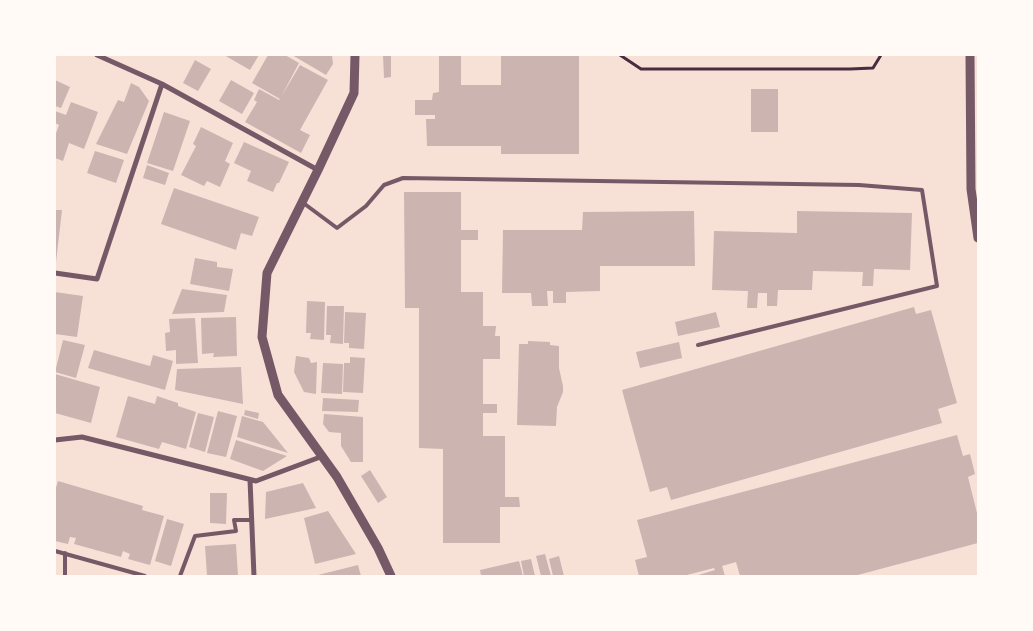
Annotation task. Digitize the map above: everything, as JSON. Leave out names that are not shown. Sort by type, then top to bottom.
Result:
[{"type":"street","points":[[97,55],[162,84],[318,170]]},
{"type":"street","points":[[355,55],[354,93],[267,273],[262,337],[278,396],[338,477],[391,576]]},
{"type":"street","points":[[970,55],[971,188],[978,238]]},
{"type":"street","points":[[55,273],[97,279],[162,84]]},
{"type":"street","points":[[55,440],[82,437],[256,481],[323,456]]},
{"type":"street","points":[[250,480],[254,576]]},
{"type":"lane","points":[[302,202],[337,228],[366,206],[384,185],[402,178],[859,185],[922,190],[937,286],[698,345]]},
{"type":"lane","points":[[180,576],[196,536],[236,530],[234,520],[252,520]]},
{"type":"lane","points":[[55,551],[145,576]]},
{"type":"lane","points":[[65,553],[65,576]]},
{"type":"path","points":[[620,55],[640,68],[850,69],[874,68],[881,55]]},
{"type":"building","points":[[224,55],[259,55],[250,70]]},
{"type":"building","points":[[268,55],[285,55],[299,63],[281,97],[300,65],[328,80],[300,130],[310,135],[301,153],[245,122],[257,102],[254,100],[259,89],[280,99],[252,83]]},
{"type":"building","points":[[292,55],[332,55],[333,64],[326,75]]},
{"type":"building","points":[[383,55],[391,55],[391,77],[384,78]]},
{"type":"building","points":[[439,55],[461,55],[461,85],[501,85],[501,55],[579,55],[579,154],[501,154],[501,146],[427,146],[426,119],[435,119],[435,115],[415,115],[415,100],[432,100],[433,93],[439,92]]},
{"type":"building","points":[[195,60],[211,69],[198,91],[183,83]]},
{"type":"building","points":[[55,80],[70,87],[61,108],[55,106]]},
{"type":"building","points":[[231,80],[254,93],[242,114],[219,101]]},
{"type":"building","points":[[131,83],[139,87],[149,101],[127,154],[96,144],[118,100],[124,102]]},
{"type":"building","points":[[751,89],[778,89],[778,132],[751,132]]},
{"type":"building","points":[[71,102],[98,112],[84,149],[69,143],[63,161],[55,158],[55,136],[59,125],[55,123],[55,111],[66,115]]},
{"type":"building","points":[[164,112],[190,121],[173,171],[147,163]]},
{"type":"building","points":[[201,127],[233,143],[225,161],[230,164],[220,187],[207,181],[204,186],[181,175],[196,146],[193,144]]},
{"type":"building","points":[[244,142],[289,162],[273,192],[247,181],[251,171],[234,163]]},
{"type":"building","points":[[95,151],[124,160],[116,183],[87,173]]},
{"type":"building","points":[[147,165],[169,173],[165,185],[143,178]]},
{"type":"building","points":[[174,188],[259,217],[252,236],[241,233],[236,250],[161,224]]},
{"type":"building","points":[[404,192],[461,192],[461,230],[478,230],[478,240],[461,240],[461,292],[483,292],[483,326],[496,326],[495,336],[500,336],[500,359],[483,359],[483,404],[497,404],[497,413],[483,413],[483,436],[505,436],[505,497],[519,497],[520,507],[500,507],[500,543],[443,543],[443,449],[419,448],[419,308],[405,308]]},
{"type":"building","points":[[55,210],[62,210],[56,262],[55,262]]},
{"type":"building","points":[[694,211],[695,266],[600,266],[600,291],[566,292],[566,303],[553,303],[553,291],[547,291],[548,306],[532,306],[531,293],[502,293],[503,230],[582,230],[583,212]]},
{"type":"building","points":[[797,211],[912,213],[910,270],[874,269],[873,286],[862,286],[863,272],[813,271],[812,290],[778,290],[777,306],[767,306],[767,293],[758,293],[757,308],[747,308],[748,291],[712,290],[714,231],[797,233]]},
{"type":"building","points":[[195,258],[217,262],[217,267],[233,269],[229,291],[190,284]]},
{"type":"building","points":[[182,289],[227,295],[224,312],[172,314]]},
{"type":"building","points":[[55,292],[83,296],[77,337],[55,334]]},
{"type":"building","points":[[307,301],[325,302],[324,340],[310,339],[311,333],[306,333]]},
{"type":"building","points":[[327,306],[344,306],[343,344],[330,343],[331,335],[326,335]]},
{"type":"building","points":[[914,307],[916,314],[931,310],[957,403],[938,409],[942,423],[671,500],[667,487],[650,492],[622,390]]},
{"type":"building","points":[[345,312],[366,313],[364,349],[349,348],[349,343],[344,343]]},
{"type":"building","points":[[716,312],[720,327],[678,336],[675,322]]},
{"type":"building","points":[[236,317],[237,356],[213,357],[214,353],[202,354],[201,318]]},
{"type":"building","points":[[195,318],[198,363],[176,364],[176,350],[166,351],[165,333],[170,332],[169,319]]},
{"type":"building","points":[[63,340],[85,345],[76,378],[55,372]]},
{"type":"building","points":[[528,341],[550,342],[550,345],[559,346],[559,368],[563,392],[557,407],[556,426],[517,425],[519,344],[528,344]]},
{"type":"building","points":[[679,342],[682,358],[640,368],[636,352]]},
{"type":"building","points":[[94,350],[150,366],[153,355],[173,361],[165,390],[88,368]]},
{"type":"building","points":[[296,356],[309,358],[311,363],[317,362],[316,394],[304,392],[294,372]]},
{"type":"building","points":[[350,357],[365,358],[363,393],[343,392],[344,363],[350,363]]},
{"type":"building","points":[[323,363],[343,364],[342,394],[321,393]]},
{"type":"building","points":[[241,367],[243,404],[175,390],[177,369]]},
{"type":"building","points":[[55,374],[100,387],[91,423],[55,413]]},
{"type":"building","points":[[128,396],[155,404],[157,396],[196,412],[186,449],[162,442],[159,449],[116,437]]},
{"type":"building","points":[[323,398],[359,400],[358,412],[322,411]]},
{"type":"building","points":[[245,410],[259,413],[258,419],[244,415]]},
{"type":"building","points":[[218,411],[237,416],[226,457],[207,453]]},
{"type":"building","points":[[198,413],[214,417],[205,452],[189,447]]},
{"type":"building","points":[[324,414],[363,417],[363,462],[351,462],[341,446],[341,433],[329,432],[323,424]]},
{"type":"building","points":[[242,416],[263,422],[288,453],[237,437]]},
{"type":"building","points":[[957,435],[963,456],[970,454],[975,474],[968,477],[978,517],[978,543],[854,576],[740,576],[736,562],[722,566],[725,576],[695,576],[715,570],[714,568],[683,576],[639,576],[635,560],[647,557],[637,520]]},
{"type":"building","points":[[236,440],[287,456],[263,471],[230,459]]},
{"type":"building","points":[[370,470],[387,497],[378,503],[361,476]]},
{"type":"building","points":[[58,481],[143,506],[142,510],[164,516],[150,565],[128,559],[130,554],[123,551],[121,557],[74,544],[76,538],[70,537],[68,544],[55,541],[55,491]]},
{"type":"building","points":[[303,483],[316,508],[265,519],[266,492]]},
{"type":"building","points":[[210,493],[227,493],[226,524],[210,523]]},
{"type":"building","points":[[328,511],[356,554],[315,564],[304,518]]},
{"type":"building","points":[[167,519],[184,524],[171,566],[155,561]]},
{"type":"building","points":[[236,544],[238,576],[207,576],[205,546]]},
{"type":"building","points":[[545,554],[551,576],[541,576],[536,556]]},
{"type":"building","points":[[559,556],[564,576],[553,576],[549,559]]},
{"type":"building","points":[[531,559],[535,576],[524,576],[521,561]]},
{"type":"building","points":[[519,561],[523,576],[481,576],[480,570]]},
{"type":"building","points":[[358,565],[361,576],[318,576],[318,575]]}]
